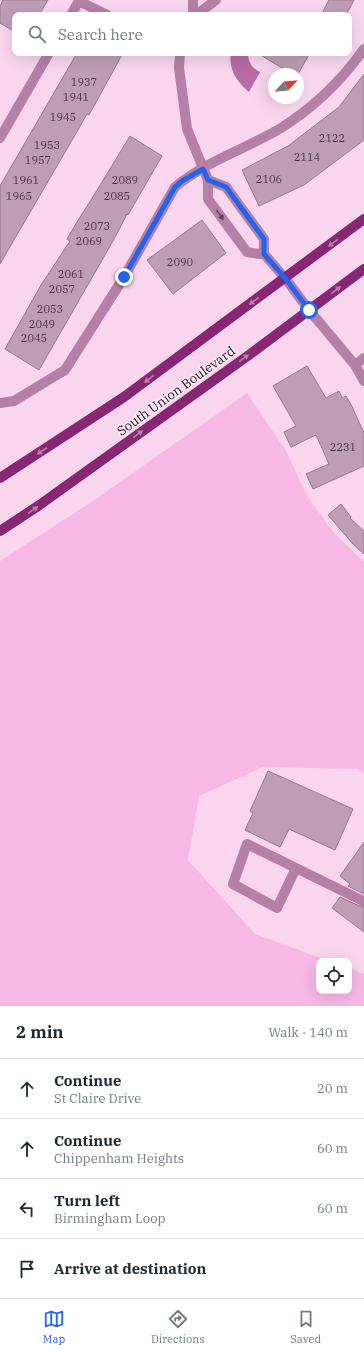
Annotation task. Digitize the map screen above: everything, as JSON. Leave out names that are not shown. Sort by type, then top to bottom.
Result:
[{"type":"main road","name":"South Union Boulevard","points":[[0,478],[124,397],[364,219]]},
{"type":"main road","name":"South Union Boulevard","points":[[0,531],[38,506],[364,269]]},
{"type":"street","points":[[193,0],[193,12]]},
{"type":"street","points":[[200,12],[216,0]]},
{"type":"street","points":[[73,12],[79,1],[101,12]]},
{"type":"street","points":[[0,403],[14,400],[65,370],[124,277],[175,187],[182,181],[203,169],[281,128],[310,108],[341,78],[364,49]]},
{"type":"street","points":[[0,138],[47,56]]},
{"type":"street","points":[[180,56],[179,68],[187,128],[208,180],[208,200],[247,252],[264,254]]},
{"type":"street","points":[[208,180],[226,187],[264,239],[264,254],[355,365],[364,381]]},
{"type":"street","points":[[355,365],[364,358]]},
{"type":"street","points":[[296,868],[277,908],[233,884],[247,844],[296,868],[364,902]]},
{"type":"shaded area","points":[[230,56],[248,56],[251,64],[260,72],[249,92],[234,75]]},
{"type":"shaded area","points":[[247,393],[286,451],[307,496],[334,533],[364,562],[364,774],[358,769],[263,767],[199,796],[188,860],[255,934],[321,958],[316,958],[316,994],[352,994],[352,969],[364,974],[364,1006],[0,1006],[0,561],[93,501]]},
{"type":"building","points":[[3,0],[48,0],[41,12],[12,12],[12,30],[0,23],[0,6]]},
{"type":"building","points":[[329,0],[354,0],[348,12],[323,12]]},
{"type":"building","points":[[75,56],[121,56],[89,115],[87,114],[0,264],[0,186]]},
{"type":"building","points":[[262,56],[308,56],[301,68],[282,68]]},
{"type":"building","points":[[364,74],[364,140],[304,185],[259,206],[242,170],[288,146],[339,107]]},
{"type":"building","points":[[130,136],[162,156],[128,215],[127,214],[39,370],[5,349],[41,285],[70,241],[67,239]]},
{"type":"building","points":[[202,220],[226,253],[173,294],[147,260]]},
{"type":"building","points":[[307,366],[326,398],[339,391],[342,398],[346,396],[364,433],[364,466],[313,489],[306,474],[329,464],[316,435],[291,447],[284,432],[296,426],[273,386]]},
{"type":"building","points":[[341,504],[351,517],[350,518],[364,531],[364,554],[353,544],[328,515]]},
{"type":"building","points":[[268,771],[353,809],[335,850],[289,829],[280,847],[245,830],[253,813],[250,811]]},
{"type":"building","points":[[364,842],[364,894],[348,886],[350,884],[340,876]]},
{"type":"building","points":[[340,897],[364,908],[364,932],[332,908]]},
{"type":"route","points":[[124,277],[175,187],[182,181],[203,169],[208,180],[226,187],[264,239],[264,254],[285,278],[309,310]]}]
